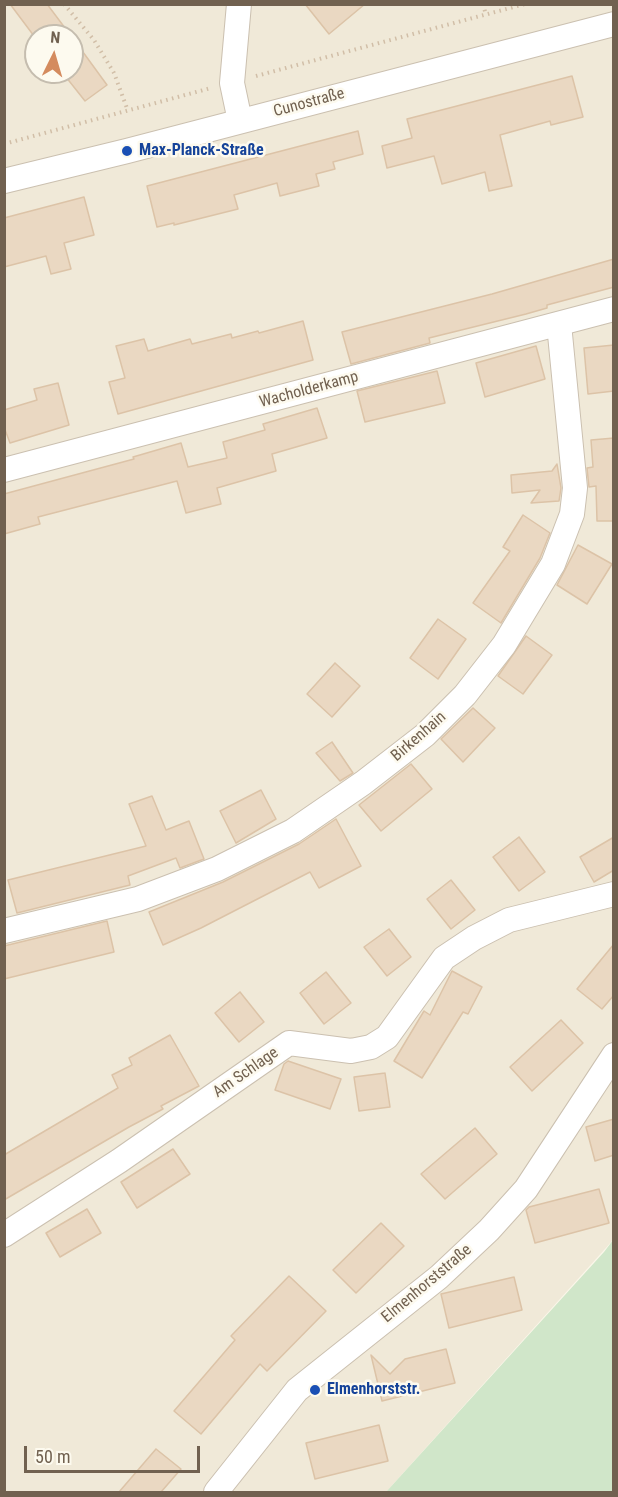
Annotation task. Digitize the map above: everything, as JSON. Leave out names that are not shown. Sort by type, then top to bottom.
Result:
[{"type":"street","points":[[239,4],[232,83],[240,121]]},
{"type":"street","name":"Cunostraße","points":[[4,181],[614,24]]},
{"type":"street","name":"Wacholderkamp","points":[[4,470],[614,309]]},
{"type":"street","name":"Birkenhain","points":[[4,931],[138,899],[217,869],[293,831],[363,783],[425,735],[465,695],[504,645],[553,564],[572,514],[575,488],[559,324]]},
{"type":"street","name":"Am Schlage","points":[[4,1235],[119,1161],[289,1043],[351,1051],[371,1047],[387,1037],[444,958],[474,938],[509,920],[614,894]]},
{"type":"street","name":"Elmenhorststraße","points":[[216,1492],[297,1390],[439,1277],[489,1230],[526,1190],[614,1055]]},
{"type":"path","points":[[64,4],[94,40],[114,73],[128,111]]},
{"type":"path","points":[[483,4],[486,15]]},
{"type":"path","points":[[4,144],[525,4]]},
{"type":"shaded area","points":[[5,5],[613,5],[613,1240],[386,1492],[5,1492]]},
{"type":"green space","points":[[613,1240],[613,1492],[386,1492],[604,1252]]},
{"type":"building","points":[[10,4],[47,4],[62,24],[25,24]]},
{"type":"building","points":[[305,4],[365,4],[329,34]]},
{"type":"building","points":[[84,53],[107,85],[85,101],[72,84],[84,84]]},
{"type":"building","points":[[572,76],[583,117],[551,125],[550,121],[500,135],[512,186],[489,191],[485,172],[442,184],[434,156],[387,168],[382,146],[412,138],[407,119]]},
{"type":"building","points":[[358,131],[363,154],[333,162],[335,169],[316,174],[319,186],[280,196],[277,183],[234,195],[238,209],[157,227],[147,186]]},
{"type":"building","points":[[84,197],[94,235],[64,243],[71,269],[51,274],[46,256],[4,267],[4,218]]},
{"type":"building","points":[[614,259],[614,287],[547,305],[547,308],[526,314],[429,338],[430,343],[351,364],[342,332],[492,294]]},
{"type":"building","points":[[303,321],[313,360],[118,414],[109,382],[125,378],[116,346],[144,339],[148,351],[190,339],[192,344],[231,334],[232,338]]},
{"type":"building","points":[[614,345],[614,391],[588,394],[584,348]]},
{"type":"building","points":[[536,346],[545,379],[485,397],[476,363]]},
{"type":"building","points":[[437,371],[445,403],[365,422],[357,391]]},
{"type":"building","points":[[58,383],[69,425],[10,443],[4,427],[4,410],[37,400],[34,389]]},
{"type":"building","points":[[317,408],[327,438],[272,454],[276,471],[217,488],[221,504],[186,513],[177,481],[38,517],[40,524],[4,534],[4,494],[134,459],[133,457],[181,443],[188,467],[227,458],[223,442],[265,430],[263,424]]},
{"type":"building","points":[[614,438],[614,521],[597,521],[596,486],[589,487],[587,468],[593,467],[591,440]]},
{"type":"building","points":[[557,464],[561,488],[559,501],[531,503],[540,490],[512,493],[511,475],[552,471]]},
{"type":"building","points":[[523,515],[550,533],[540,558],[501,623],[473,603],[510,551],[503,547]]},
{"type":"building","points":[[578,545],[612,564],[587,604],[557,585]]},
{"type":"building","points":[[438,619],[466,639],[438,679],[410,658]]},
{"type":"building","points":[[526,636],[552,655],[523,694],[498,676]]},
{"type":"building","points":[[335,663],[360,686],[332,717],[307,694]]},
{"type":"building","points":[[473,708],[495,728],[463,762],[441,739]]},
{"type":"building","points":[[332,742],[353,773],[340,781],[316,753]]},
{"type":"building","points":[[411,764],[432,789],[381,831],[359,805]]},
{"type":"building","points":[[261,790],[276,819],[236,843],[220,811]]},
{"type":"building","points":[[152,796],[166,830],[189,821],[204,859],[180,868],[176,858],[128,876],[130,885],[17,913],[8,880],[146,846],[129,804]]},
{"type":"building","points":[[336,819],[361,866],[319,888],[310,872],[163,945],[149,912],[223,882],[299,844]]},
{"type":"building","points":[[519,837],[545,872],[519,891],[493,857]]},
{"type":"building","points":[[614,837],[614,870],[594,882],[580,857]]},
{"type":"building","points":[[451,880],[475,910],[451,929],[427,899]]},
{"type":"building","points":[[107,921],[114,952],[4,979],[4,946]]},
{"type":"building","points":[[389,929],[411,957],[387,976],[364,947]]},
{"type":"building","points":[[614,944],[614,995],[602,1009],[577,989]]},
{"type":"building","points":[[452,971],[482,987],[468,1014],[463,1012],[422,1078],[394,1061],[424,1011],[430,1015]]},
{"type":"building","points":[[326,972],[351,1003],[324,1024],[300,993]]},
{"type":"building","points":[[240,992],[264,1022],[239,1042],[215,1013]]},
{"type":"building","points":[[561,1020],[583,1043],[532,1091],[510,1067]]},
{"type":"building","points":[[170,1035],[199,1086],[161,1106],[163,1109],[4,1200],[4,1155],[118,1088],[112,1075],[132,1065],[129,1058]]},
{"type":"building","points":[[288,1061],[341,1079],[330,1109],[275,1090],[284,1064]]},
{"type":"building","points":[[385,1073],[390,1107],[359,1111],[354,1077]]},
{"type":"building","points":[[614,1119],[614,1155],[595,1161],[586,1127]]},
{"type":"building","points":[[475,1128],[497,1154],[445,1199],[421,1174]]},
{"type":"building","points":[[173,1149],[190,1174],[137,1208],[121,1182]]},
{"type":"building","points":[[599,1189],[609,1223],[535,1243],[526,1210],[529,1207]]},
{"type":"building","points":[[87,1209],[101,1233],[60,1257],[46,1233]]},
{"type":"building","points":[[381,1223],[404,1246],[356,1293],[333,1270]]},
{"type":"building","points":[[289,1276],[326,1311],[267,1371],[260,1364],[201,1434],[174,1411],[235,1340],[231,1336]]},
{"type":"building","points":[[514,1277],[522,1310],[449,1328],[441,1294]]},
{"type":"building","points":[[446,1349],[455,1383],[382,1401],[371,1355],[390,1374],[405,1359]]},
{"type":"building","points":[[379,1425],[388,1461],[315,1479],[306,1443]]},
{"type":"building","points":[[156,1449],[181,1469],[161,1492],[119,1492]]},
{"type":"place","name":"Max-Planck-Straße","points":[[127,151]]},
{"type":"place","name":"Elmenhorststr.","points":[[315,1390]]}]
